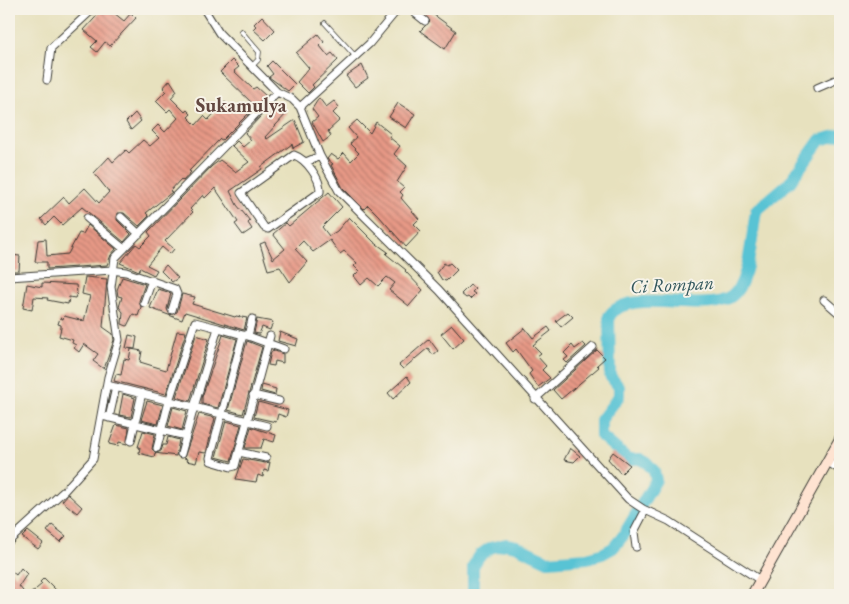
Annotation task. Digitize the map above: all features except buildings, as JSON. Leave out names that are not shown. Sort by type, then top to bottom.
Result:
[{"type":"street","points":[[47,80],[50,48],[92,9]]},
{"type":"street","points":[[204,9],[219,34],[251,68],[277,92],[292,99],[300,107],[320,156],[339,192],[439,290],[535,399],[641,509],[669,521],[760,580]]},
{"type":"street","points":[[300,107],[356,57],[398,9]]},
{"type":"street","points":[[410,9],[426,20]]},
{"type":"street","points":[[817,88],[840,78]]},
{"type":"street","points":[[106,417],[107,385],[119,340],[111,287],[115,258],[206,162],[277,92]]},
{"type":"street","points":[[294,155],[306,162],[320,186],[320,192],[270,229],[266,228],[242,192],[294,155]]},
{"type":"street","points":[[306,162],[320,156]]},
{"type":"street","points":[[122,216],[139,234]]},
{"type":"street","points":[[87,218],[124,249]]},
{"type":"street","points":[[9,277],[112,270],[126,272],[152,280],[177,291],[172,310]]},
{"type":"street","points":[[144,303],[152,280]]},
{"type":"street","points":[[824,300],[840,314]]},
{"type":"street","points":[[252,319],[221,414],[210,458],[211,461],[233,467],[239,452],[270,336]]},
{"type":"street","points":[[157,448],[169,401],[194,324],[198,322],[284,349]]},
{"type":"street","points":[[182,454],[218,328]]},
{"type":"street","points":[[535,399],[593,347]]},
{"type":"street","points":[[107,385],[267,426]]},
{"type":"street","points":[[9,542],[64,491],[91,462],[116,387]]},
{"type":"street","points":[[131,441],[142,394]]},
{"type":"street","points":[[254,394],[279,401]]},
{"type":"street","points":[[106,417],[161,432],[186,436]]},
{"type":"street","points":[[752,595],[840,439]]},
{"type":"street","points":[[239,452],[266,458]]},
{"type":"street","points":[[827,462],[840,470]]},
{"type":"street","points":[[636,547],[634,532],[641,509]]},
{"type":"lane","points":[[325,24],[356,57]]},
{"type":"lane","points":[[241,31],[259,52],[258,60],[251,68]]},
{"type":"waterway","name":"Ci Rompan","points":[[473,595],[473,566],[480,555],[490,548],[506,544],[516,546],[548,561],[587,558],[602,554],[613,548],[623,536],[656,480],[654,471],[647,463],[640,459],[628,459],[601,436],[601,420],[619,396],[619,387],[610,376],[609,316],[620,307],[635,303],[710,303],[725,300],[736,292],[741,284],[747,265],[756,211],[790,182],[820,140],[840,135]]},
{"type":"district","name":"Sukamulya","points":[[241,105]]}]
